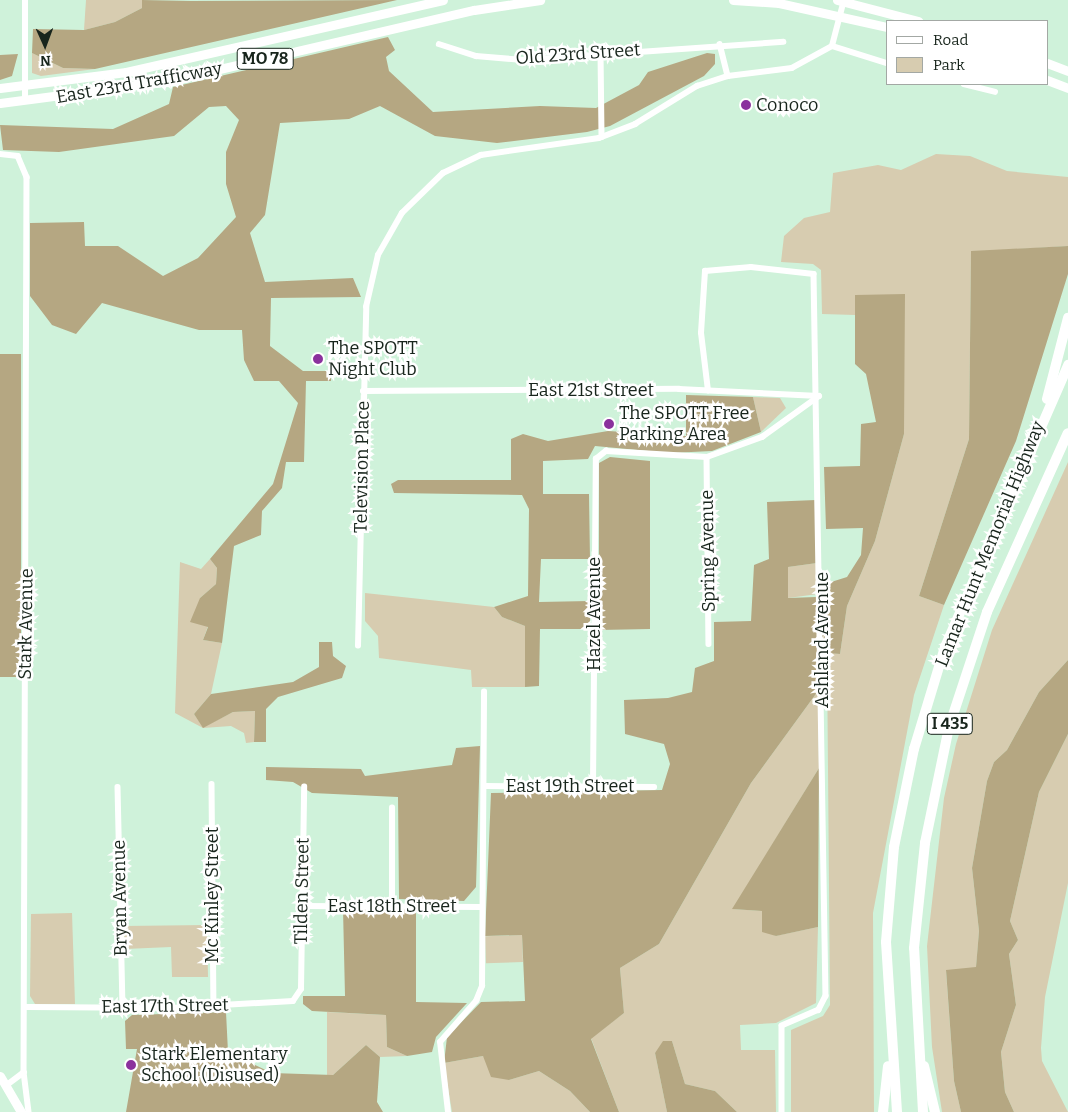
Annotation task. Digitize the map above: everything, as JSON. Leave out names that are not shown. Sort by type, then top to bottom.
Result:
[{"type":"highway","points":[[1044,414],[1068,318]]},
{"type":"highway","name":"Lamar Hunt Memorial Highway","points":[[897,1112],[890,1048],[886,942],[894,847],[914,749],[945,646],[1044,414],[1068,365]]},
{"type":"highway","name":"Lamar Hunt Memorial Highway","points":[[923,1112],[917,1036],[914,948],[925,843],[949,727],[983,622],[1068,433]]},
{"type":"highway","points":[[917,1036],[935,1112]]},
{"type":"highway","points":[[883,1112],[890,1048]]},
{"type":"main road","name":"East 23rd Trafficway","points":[[0,88],[25,87],[126,72],[443,0]]},
{"type":"main road","name":"East 23rd Trafficway","points":[[0,103],[168,81],[474,10],[540,0]]},
{"type":"main road","points":[[733,0],[840,15],[886,27]]},
{"type":"main road","points":[[841,0],[914,20]]},
{"type":"main road","points":[[1048,63],[1068,71]]},
{"type":"main road","points":[[1048,80],[1068,88]]},
{"type":"main road","points":[[0,1076],[7,1085],[21,1112]]},
{"type":"street","points":[[25,0],[25,101]]},
{"type":"street","points":[[841,0],[840,15],[832,46],[886,63]]},
{"type":"street","name":"Old 23rd Street","points":[[438,44],[508,60],[720,44],[783,42]]},
{"type":"street","points":[[720,44],[728,76]]},
{"type":"street","name":"Television Place","points":[[358,646],[363,391],[370,278],[388,233],[413,200],[443,174],[481,154],[602,137],[635,124],[696,86],[728,76],[792,68],[832,46]]},
{"type":"street","points":[[601,53],[602,137]]},
{"type":"street","points":[[968,85],[995,92]]},
{"type":"street","name":"Stark Avenue","points":[[0,154],[18,156],[27,177],[26,1007],[24,1072],[28,1112]]},
{"type":"street","name":"Ashland Avenue","points":[[708,391],[701,333],[706,271],[751,267],[814,274],[819,396],[824,1005],[785,1023],[780,1033],[782,1112]]},
{"type":"street","name":"East 21st Street","points":[[363,391],[708,391],[819,396]]},
{"type":"street","points":[[707,458],[762,437],[819,396]]},
{"type":"street","name":"Hazel Avenue","points":[[593,785],[596,459],[608,451],[707,458]]},
{"type":"street","name":"Spring Avenue","points":[[707,458],[709,644]]},
{"type":"street","points":[[448,1112],[438,1051],[444,1032],[476,1001],[482,986],[485,786],[484,692]]},
{"type":"street","name":"Mc Kinley Street","points":[[212,784],[214,1006]]},
{"type":"street","name":"East 19th Street","points":[[485,786],[593,785],[654,787]]},
{"type":"street","name":"Tilden Street","points":[[299,995],[304,787]]},
{"type":"street","name":"Bryan Avenue","points":[[118,788],[123,1008]]},
{"type":"street","points":[[392,808],[392,904]]},
{"type":"street","name":"East 18th Street","points":[[302,906],[392,904],[482,907]]},
{"type":"street","name":"East 17th Street","points":[[26,1007],[123,1008],[287,1003],[299,995]]},
{"type":"street","points":[[7,1085],[24,1072]]},
{"type":"green space","points":[[86,0],[142,0],[142,8],[115,22],[84,30]]},
{"type":"green space","points":[[32,53],[63,68],[95,69],[41,76],[32,73]]},
{"type":"green space","points":[[936,154],[970,156],[1007,171],[1068,177],[1068,246],[971,252],[969,439],[919,596],[944,605],[914,695],[873,913],[874,1112],[791,1112],[791,1030],[823,1016],[830,1005],[827,652],[840,654],[847,606],[875,541],[904,434],[855,295],[855,315],[822,314],[821,270],[813,264],[781,262],[784,236],[804,218],[830,212],[833,173],[878,165],[901,170]]},
{"type":"green space","points":[[753,397],[780,398],[786,408],[761,432]]},
{"type":"green space","points":[[1068,462],[1068,660],[1039,692],[1007,750],[994,762],[987,781],[972,868],[979,931],[976,968],[946,971],[954,1081],[961,1112],[942,1112],[932,1047],[927,946],[944,798],[956,744],[992,630]]},
{"type":"green space","points":[[210,559],[217,568],[216,584],[200,598],[208,626],[203,640],[222,643],[211,694],[194,714],[203,727],[233,712],[255,711],[254,742],[246,743],[244,733],[231,726],[203,728],[175,713],[180,562],[201,569]]},
{"type":"green space","points":[[817,563],[818,594],[788,598],[788,567]]},
{"type":"green space","points":[[365,593],[494,607],[502,617],[525,626],[525,687],[472,687],[471,670],[379,658],[378,636],[365,621]]},
{"type":"green space","points":[[818,691],[819,768],[733,909],[762,911],[775,936],[818,927],[816,1003],[776,1023],[740,1025],[741,1050],[775,1050],[776,1112],[737,1112],[715,1091],[685,1084],[672,1041],[655,1053],[667,1112],[619,1112],[591,1038],[624,1013],[620,968],[659,944],[751,783]]},
{"type":"green space","points":[[1068,734],[1068,883],[1045,997],[1041,1048],[1042,1061],[1068,1112],[1014,1112],[1005,1092],[1001,1052],[1016,1005],[1009,954],[1018,940],[1010,921],[1039,792]]},
{"type":"green space","points":[[72,913],[75,1004],[35,1004],[30,996],[31,914]]},
{"type":"green space","points":[[207,925],[208,977],[172,977],[171,947],[125,949],[124,926]]},
{"type":"green space","points":[[522,935],[523,962],[486,963],[485,936]]},
{"type":"green space","points":[[327,1012],[386,1015],[387,1047],[407,1056],[380,1057],[366,1045],[333,1075],[327,1075]]},
{"type":"green space","points":[[483,1056],[509,1080],[539,1071],[570,1091],[590,1112],[452,1112],[444,1063]]},
{"type":"shaded area","points":[[142,0],[397,0],[95,69],[63,68],[32,53],[33,29],[84,30],[115,22],[142,8]]},
{"type":"shaded area","points":[[388,37],[395,50],[386,57],[389,71],[433,112],[540,106],[596,108],[639,85],[648,72],[707,53],[715,54],[715,64],[704,76],[610,126],[587,132],[497,143],[435,136],[380,106],[349,119],[280,123],[265,215],[250,233],[265,282],[353,278],[361,297],[271,298],[270,346],[303,371],[331,371],[331,381],[306,381],[304,462],[286,462],[282,488],[262,511],[261,535],[234,546],[222,643],[203,640],[208,627],[190,622],[200,598],[216,584],[217,568],[210,559],[273,484],[298,403],[279,381],[254,381],[244,360],[242,330],[199,330],[102,303],[76,334],[52,325],[30,296],[30,223],[84,222],[85,246],[118,246],[163,276],[198,258],[236,217],[226,184],[226,152],[239,120],[226,106],[209,107],[174,136],[59,152],[3,150],[0,125],[113,129],[169,104],[173,87]]},
{"type":"shaded area","points":[[18,54],[12,76],[0,80],[0,55]]},
{"type":"shaded area","points":[[1068,246],[1068,274],[1016,441],[944,605],[919,596],[969,439],[971,251]]},
{"type":"shaded area","points":[[905,294],[904,434],[875,541],[847,606],[840,654],[817,652],[818,691],[751,783],[659,944],[620,968],[624,1013],[591,1039],[619,1112],[590,1112],[570,1091],[539,1071],[509,1080],[491,1077],[483,1056],[444,1063],[447,1037],[481,1002],[525,1001],[522,935],[485,936],[491,793],[662,790],[670,764],[664,744],[625,734],[624,700],[668,698],[692,692],[695,668],[714,661],[714,622],[751,621],[754,565],[769,559],[767,502],[816,500],[817,563],[788,567],[788,598],[816,597],[828,583],[847,577],[861,555],[863,528],[826,529],[824,467],[860,466],[861,424],[876,422],[866,374],[855,364],[855,295]]},
{"type":"shaded area","points":[[0,354],[21,354],[21,677],[0,677]]},
{"type":"shaded area","points":[[686,395],[753,397],[761,432],[712,451],[670,453],[595,446],[588,459],[543,461],[543,494],[589,494],[590,559],[541,559],[539,602],[590,601],[590,629],[540,629],[539,686],[525,687],[525,626],[502,617],[494,607],[528,596],[529,509],[522,495],[394,493],[391,484],[398,480],[511,480],[511,439],[523,434],[548,441],[608,431],[686,436]]},
{"type":"shaded area","points":[[610,457],[650,461],[650,629],[599,630],[599,463]]},
{"type":"shaded area","points":[[319,642],[332,642],[333,656],[346,666],[342,678],[278,697],[266,709],[266,742],[254,742],[255,711],[233,712],[203,728],[194,714],[211,694],[293,682],[319,667]]},
{"type":"shaded area","points":[[1068,660],[1068,734],[1039,792],[1010,921],[1018,940],[1009,954],[1016,1005],[1001,1052],[1005,1092],[1014,1112],[961,1112],[954,1081],[946,970],[976,967],[979,931],[972,868],[987,781],[994,762],[1007,750],[1039,692]]},
{"type":"shaded area","points":[[480,746],[476,887],[464,901],[399,899],[398,797],[312,793],[293,782],[266,780],[266,767],[361,769],[365,776],[452,765],[456,748]]},
{"type":"shaded area","points":[[819,768],[818,927],[776,936],[762,932],[762,911],[732,909]]},
{"type":"shaded area","points":[[343,909],[416,909],[416,1002],[467,1003],[436,1037],[432,1052],[407,1056],[387,1047],[386,1015],[312,1011],[303,1004],[303,996],[345,996]]},
{"type":"shaded area","points":[[226,1012],[228,1052],[272,1073],[333,1075],[366,1045],[380,1057],[377,1102],[383,1112],[126,1112],[137,1049],[126,1049],[125,1021],[132,1015]]},
{"type":"shaded area","points":[[663,1041],[672,1041],[685,1084],[715,1091],[737,1112],[667,1112],[655,1053]]},
{"type":"place","name":"Conoco","points":[[746,105]]},
{"type":"place","name":"The SPOTT Night Club","points":[[318,359]]},
{"type":"place","name":"The SPOTT Free Parking Area","points":[[609,424]]},
{"type":"place","name":"Stark Elementary School (Disused)","points":[[131,1065]]}]
